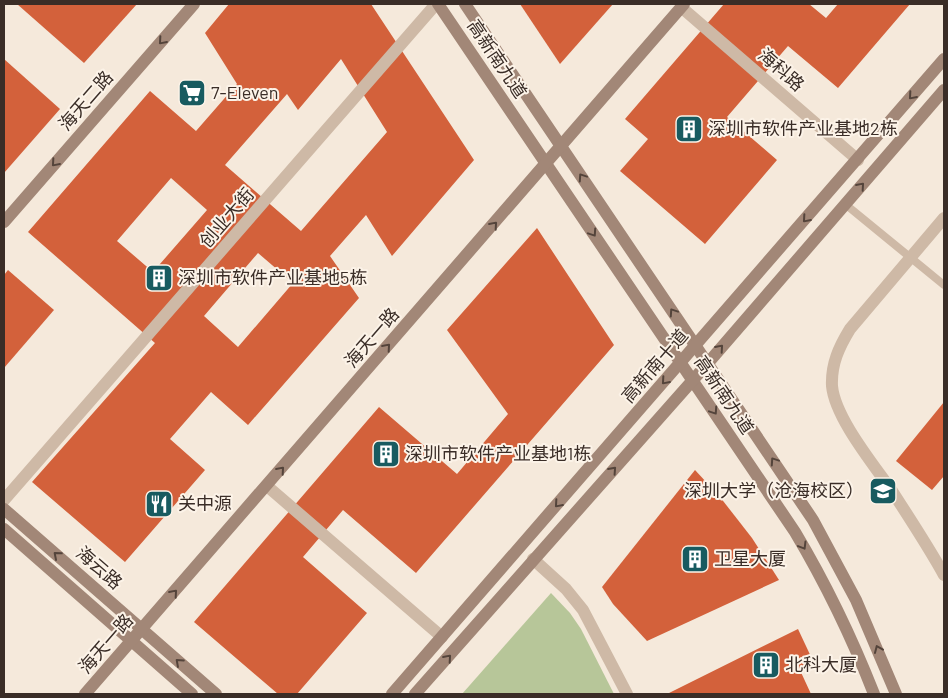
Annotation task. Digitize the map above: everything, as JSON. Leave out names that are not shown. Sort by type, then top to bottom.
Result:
[{"type":"street","name":"海天二路","points":[[4,222],[194,4]]},
{"type":"street","name":"高新南九道","points":[[437,4],[785,517],[838,610],[874,694]]},
{"type":"street","name":"创业大街","points":[[4,500],[437,4]]},
{"type":"street","name":"高新南九道","points":[[465,4],[813,520],[856,600],[896,694]]},
{"type":"street","name":"海天一路","points":[[85,694],[682,5]]},
{"type":"street","name":"海科路","points":[[682,5],[858,160]]},
{"type":"street","name":"高新南十道","points":[[392,694],[944,59]]},
{"type":"street","name":"高新南十道","points":[[416,694],[533,559],[708,363],[944,90]]},
{"type":"street","points":[[944,218],[850,329],[840,346],[833,367],[832,388],[839,410],[849,429],[914,524],[944,575]]},
{"type":"street","points":[[267,486],[442,637]]},
{"type":"street","name":"海云路","points":[[4,509],[216,694]]},
{"type":"street","name":"海云路","points":[[4,529],[192,694]]},
{"type":"street","points":[[533,559],[566,589],[583,610],[627,694]]},
{"type":"lane","points":[[845,204],[944,285]]},
{"type":"green space","points":[[551,593],[570,613],[581,629],[614,694],[462,694]]},
{"type":"building","points":[[17,4],[137,4],[84,63]]},
{"type":"building","name":"深圳市软件产业基地5栋","points":[[229,4],[371,4],[474,160],[392,256],[366,215],[330,256],[359,298],[248,425],[211,392],[170,439],[205,470],[125,562],[32,482],[155,343],[28,232],[150,91],[196,131],[237,84],[205,33]],"holes":[[[341,59],[387,132],[301,231],[225,165],[287,94],[298,110]],[[171,178],[207,210],[153,272],[117,241]],[[258,253],[293,283],[238,347],[204,316]]]},
{"type":"building","points":[[520,4],[613,4],[560,64]]},
{"type":"building","name":"深圳市软件产业基地2栋","points":[[724,4],[809,4],[826,18],[838,4],[910,4],[838,88],[788,46],[727,117],[777,160],[705,244],[620,171],[648,139],[625,119]]},
{"type":"building","points":[[4,59],[60,109],[4,173]]},
{"type":"building","name":"深圳市软件产业基地1栋","points":[[537,228],[614,345],[416,573],[343,510],[303,557],[367,613],[297,694],[278,694],[194,622],[379,407],[457,474],[508,414],[447,330]]},
{"type":"building","points":[[8,270],[54,310],[4,368],[4,275]]},
{"type":"building","points":[[944,402],[944,476],[932,490],[896,461]]},
{"type":"building","name":"卫星大厦","points":[[695,470],[720,497],[752,538],[779,580],[647,641],[613,604],[602,587]]},
{"type":"building","name":"北科大厦","points":[[798,629],[813,661],[799,668],[811,694],[667,694]]},
{"type":"place","name":"7-Eleven","points":[[192,93]]},
{"type":"place","name":"深圳市软件产业基地2栋","points":[[689,129]]},
{"type":"place","name":"深圳市软件产业基地5栋","points":[[159,278]]},
{"type":"place","name":"深圳市软件产业基地1栋","points":[[386,454]]},
{"type":"place","name":"深圳大学（沧海校区）","points":[[883,491]]},
{"type":"place","name":"关中源","points":[[159,504]]},
{"type":"place","name":"卫星大厦","points":[[695,559]]},
{"type":"place","name":"北科大厦","points":[[766,665]]}]
